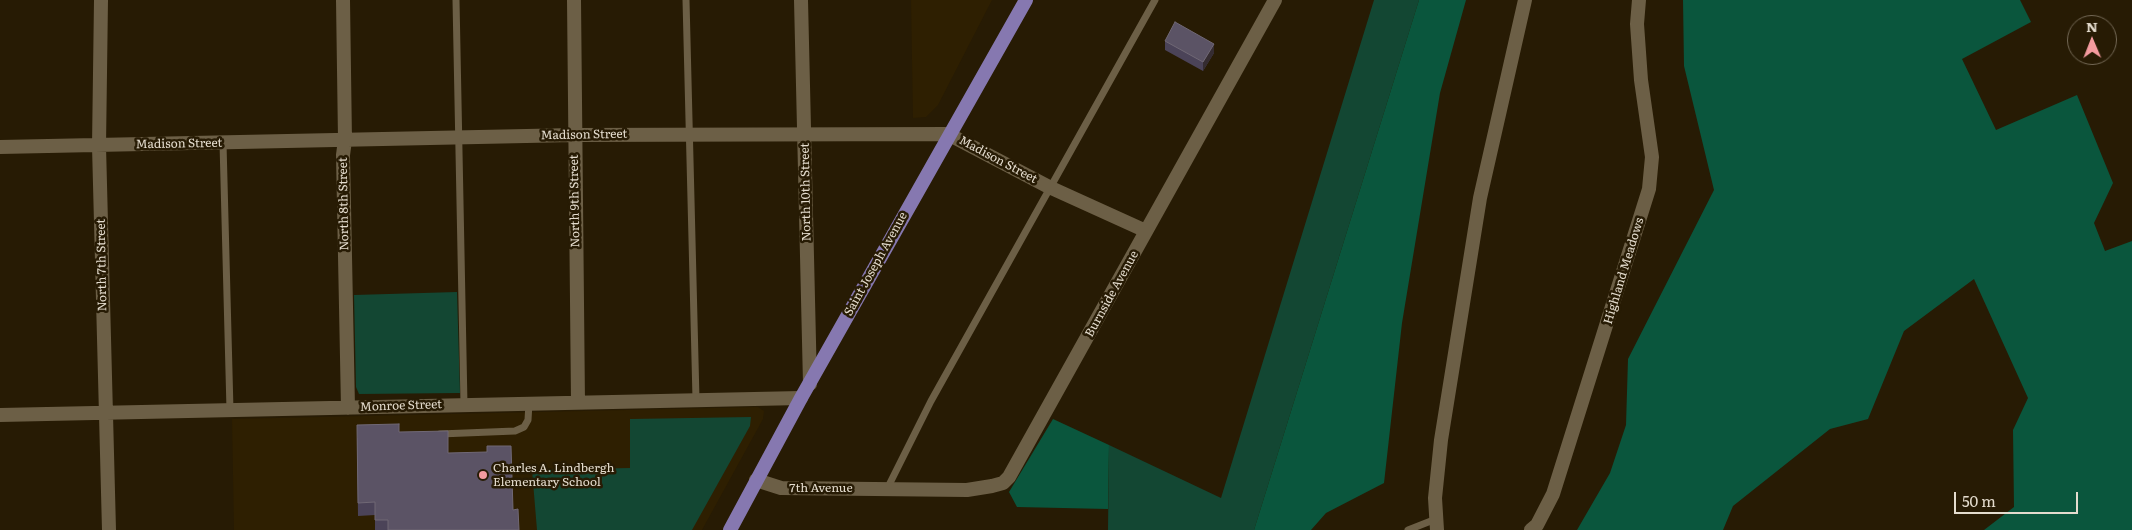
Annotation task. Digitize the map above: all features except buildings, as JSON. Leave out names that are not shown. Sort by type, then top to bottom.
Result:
[{"type":"main road","name":"Saint Joseph Avenue","points":[[730,530],[948,134],[1026,0]]},
{"type":"street","name":"North 7th Street","points":[[100,0],[99,146],[109,530]]},
{"type":"street","name":"North 8th Street","points":[[343,0],[345,140],[343,155],[348,408]]},
{"type":"street","name":"North 9th Street","points":[[574,0],[578,402]]},
{"type":"street","name":"North 10th Street","points":[[802,0],[810,384]]},
{"type":"street","name":"Burnside Avenue","points":[[886,489],[967,490],[1003,483],[1009,477],[1275,0]]},
{"type":"street","points":[[1437,524],[1435,498],[1441,440],[1480,198],[1525,0]]},
{"type":"street","name":"Highland Meadows","points":[[1531,530],[1537,525],[1553,494],[1649,189],[1652,157],[1641,80],[1637,24],[1638,0]]},
{"type":"street","name":"Madison Street","points":[[0,147],[574,135],[948,134],[1049,187],[1146,231]]},
{"type":"street","name":"Monroe Street","points":[[0,415],[801,398]]},
{"type":"street","name":"7th Avenue","points":[[756,480],[781,488],[886,489]]},
{"type":"lane","points":[[456,0],[464,404]]},
{"type":"lane","points":[[686,0],[696,399]]},
{"type":"lane","points":[[886,489],[931,400],[1155,0]]},
{"type":"lane","points":[[223,143],[230,410]]},
{"type":"lane","points":[[433,434],[515,432],[524,427],[528,420],[529,403]]},
{"type":"lane","points":[[1408,530],[1437,524]]},
{"type":"shaded area","points":[[911,0],[992,0],[938,105],[926,117],[913,118]]},
{"type":"shaded area","name":"Charles A. Lindbergh Elementary School","points":[[758,407],[764,411],[763,419],[702,530],[234,530],[232,419]]},
{"type":"green space","points":[[1374,0],[1419,0],[1254,530],[1108,530],[1109,445],[1221,498]]},
{"type":"green space","points":[[1419,0],[1466,0],[1440,93],[1402,323],[1384,483],[1326,513],[1311,530],[1254,530]]},
{"type":"green space","points":[[1683,0],[2020,0],[2031,22],[1962,59],[1996,130],[2077,95],[2113,183],[2094,223],[2105,251],[2132,241],[2132,530],[1984,530],[2014,507],[2013,430],[2028,398],[1974,279],[1904,331],[1868,419],[1830,429],[1733,506],[1723,530],[1577,530],[1610,473],[1626,425],[1628,359],[1714,190],[1684,66]]},
{"type":"green space","points":[[457,292],[460,393],[359,394],[356,387],[354,295]]},
{"type":"green space","points":[[751,417],[750,426],[692,530],[537,530],[532,470],[630,468],[630,419]]},
{"type":"green space","points":[[1053,419],[1109,445],[1108,509],[1017,507],[1009,492]]},
{"type":"place","name":"Charles A. Lindbergh Elementary School","points":[[483,475]]}]
